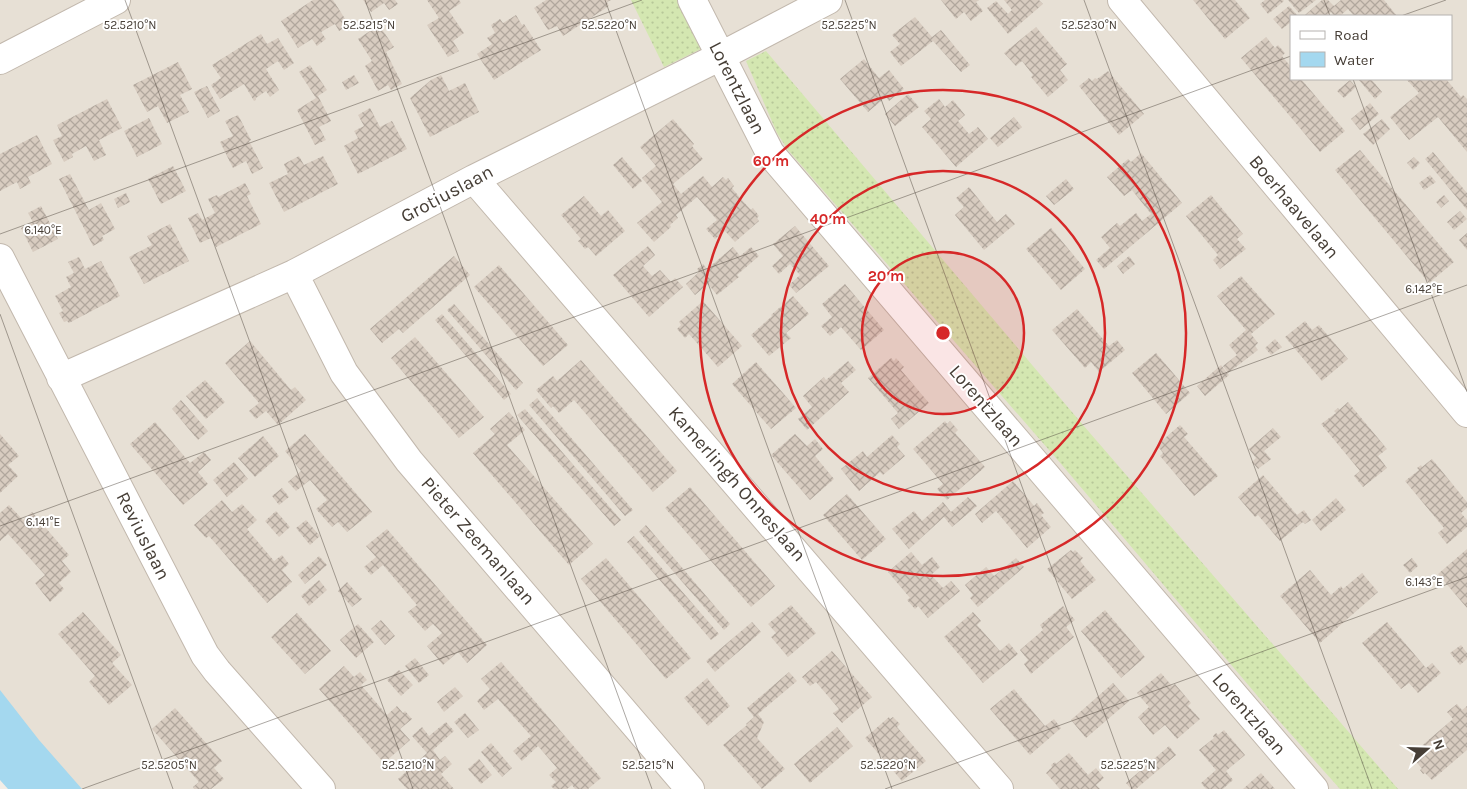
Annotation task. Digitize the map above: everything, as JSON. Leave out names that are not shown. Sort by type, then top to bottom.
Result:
[{"type":"street","points":[[0,60],[116,0]]},
{"type":"street","name":"Lorentzlaan","points":[[692,0],[770,153],[1314,789]]},
{"type":"street","name":"Grotiuslaan","points":[[62,378],[294,274],[474,179],[721,56],[828,0]]},
{"type":"street","name":"Boerhaavelaan","points":[[1122,0],[1467,414]]},
{"type":"street","name":"Kamerlingh Onneslaan","points":[[474,179],[1000,789]]},
{"type":"street","name":"Reviuslaan","points":[[0,258],[205,655],[321,789]]},
{"type":"street","name":"Pieter Zeemanlaan","points":[[294,274],[344,373],[409,461],[690,789]]},
{"type":"shaded area","points":[[0,0],[1467,0],[1467,789],[70,789],[0,704]]},
{"type":"green space","points":[[631,0],[682,0],[705,47],[664,67]]},
{"type":"green space","points":[[766,51],[1083,425],[1398,789],[1340,789],[1272,713],[1062,465],[788,150],[777,133],[746,61]]},
{"type":"water","points":[[0,690],[39,740],[82,789],[8,789],[0,780]]},
{"type":"building","points":[[313,0],[333,0],[349,25],[339,31],[335,24],[321,32],[326,39],[317,46],[312,39],[298,48],[281,21]]},
{"type":"building","points":[[363,0],[395,0],[398,4],[389,10],[384,3],[371,12]]},
{"type":"building","points":[[427,0],[459,0],[461,3],[449,11],[464,33],[453,41],[459,51],[448,57],[427,25],[439,18]]},
{"type":"building","points":[[546,0],[611,0],[607,2],[609,6],[563,36],[557,26],[548,30],[534,8]]},
{"type":"building","points":[[941,0],[979,0],[976,2],[983,11],[971,21],[964,12],[956,19]]},
{"type":"building","points":[[1004,0],[1039,0],[1043,4],[1008,34],[987,8],[996,1],[1008,14],[1012,10]]},
{"type":"building","points":[[1193,0],[1235,0],[1250,18],[1225,39]]},
{"type":"building","points":[[1265,0],[1284,1],[1268,14],[1260,4]]},
{"type":"building","points":[[1288,0],[1316,0],[1299,13]]},
{"type":"building","points":[[1322,0],[1328,0],[1334,6],[1341,0],[1384,0],[1396,15],[1353,15],[1348,9],[1341,15],[1333,15],[1331,12],[1328,15],[1305,15]]},
{"type":"building","points":[[1289,6],[1297,15],[1290,15],[1290,23],[1282,29],[1273,19]]},
{"type":"building","points":[[516,15],[541,50],[494,80],[477,54],[492,44],[487,38],[495,33],[491,25],[500,19],[503,23]]},
{"type":"building","points":[[915,17],[932,37],[941,30],[970,65],[961,72],[933,41],[901,66],[890,52],[900,44],[892,35]]},
{"type":"building","points":[[379,25],[394,47],[386,52],[402,84],[391,90],[388,85],[378,91],[365,66],[372,61],[358,39]]},
{"type":"building","points":[[1036,27],[1067,64],[1060,70],[1068,80],[1048,97],[1031,77],[1033,75],[1022,61],[1016,66],[1004,53]]},
{"type":"building","points":[[261,34],[267,44],[278,38],[294,63],[284,70],[278,61],[266,69],[279,90],[270,97],[266,91],[254,101],[244,84],[220,99],[211,85],[221,78],[212,65]]},
{"type":"building","points":[[1266,37],[1275,48],[1278,45],[1285,53],[1282,56],[1290,66],[1290,80],[1302,80],[1345,131],[1320,152],[1241,58]]},
{"type":"building","points":[[864,59],[879,78],[889,70],[904,89],[889,101],[886,97],[868,112],[840,79]]},
{"type":"building","points":[[178,62],[192,89],[180,95],[189,112],[167,123],[158,106],[147,112],[133,85]]},
{"type":"building","points":[[310,65],[327,90],[318,96],[331,121],[319,127],[326,140],[315,145],[297,110],[316,98],[299,72]]},
{"type":"building","points":[[1108,71],[1144,114],[1119,135],[1079,86],[1089,78],[1092,81]]},
{"type":"building","points":[[354,75],[359,83],[346,90],[342,82]]},
{"type":"building","points":[[441,75],[449,91],[465,83],[479,112],[430,137],[410,98],[431,80]]},
{"type":"building","points":[[1350,80],[1356,87],[1344,98],[1337,91]]},
{"type":"building","points":[[1359,80],[1372,80],[1382,92],[1375,99]]},
{"type":"building","points":[[1407,80],[1447,80],[1461,97],[1463,95],[1467,99],[1467,152],[1438,117],[1409,140],[1390,117],[1419,93]]},
{"type":"building","points":[[207,86],[220,111],[208,118],[194,92]]},
{"type":"building","points":[[908,94],[919,107],[895,126],[885,114]]},
{"type":"building","points":[[107,99],[122,128],[99,140],[106,155],[94,161],[86,146],[72,154],[73,157],[64,162],[53,140],[62,136],[57,125]]},
{"type":"building","points":[[939,99],[945,107],[953,100],[965,115],[958,121],[969,134],[978,127],[988,139],[956,167],[922,127],[931,119],[924,111]]},
{"type":"building","points":[[1370,103],[1379,114],[1360,130],[1351,119]]},
{"type":"building","points":[[370,108],[380,127],[392,121],[407,149],[358,174],[344,146],[358,138],[354,131],[364,126],[358,115]]},
{"type":"building","points":[[238,115],[263,168],[252,174],[246,161],[233,168],[220,142],[233,136],[225,121]]},
{"type":"building","points":[[1014,117],[1022,127],[998,147],[990,138]]},
{"type":"building","points":[[149,118],[162,144],[137,157],[124,131]]},
{"type":"building","points":[[673,119],[694,144],[692,146],[703,159],[673,184],[681,194],[703,176],[712,187],[723,177],[726,180],[728,178],[734,186],[732,188],[751,210],[753,208],[759,216],[757,218],[759,221],[735,242],[725,231],[715,239],[706,229],[717,220],[697,197],[676,215],[678,218],[670,225],[671,227],[654,242],[637,223],[662,202],[642,178],[656,166],[640,147]]},
{"type":"building","points":[[1382,119],[1390,129],[1373,145],[1363,134]]},
{"type":"building","points":[[37,135],[52,164],[28,177],[31,183],[20,189],[17,182],[0,191],[0,154]]},
{"type":"building","points":[[1360,150],[1454,262],[1429,283],[1335,170]]},
{"type":"building","points":[[1433,152],[1467,193],[1467,210],[1425,159]]},
{"type":"building","points":[[1141,153],[1182,203],[1104,269],[1096,260],[1110,248],[1101,237],[1117,223],[1120,226],[1136,213],[1142,221],[1151,214],[1132,190],[1124,196],[1107,177],[1128,159],[1131,162]]},
{"type":"building","points":[[299,156],[304,165],[323,156],[338,184],[284,212],[269,183],[288,174],[284,164]]},
{"type":"building","points":[[622,157],[642,181],[633,189],[613,165]]},
{"type":"building","points":[[1414,157],[1420,163],[1413,170],[1407,163]]},
{"type":"building","points":[[173,166],[186,191],[161,204],[148,179]]},
{"type":"building","points":[[70,174],[89,210],[101,203],[115,229],[102,236],[104,240],[93,246],[59,179]]},
{"type":"building","points":[[1430,175],[1436,182],[1424,190],[1419,183]]},
{"type":"building","points":[[1066,179],[1074,189],[1054,205],[1046,196]]},
{"type":"building","points":[[245,183],[251,194],[247,196],[261,224],[216,247],[211,238],[200,243],[188,218],[198,213],[202,220],[215,213],[208,199],[217,195],[218,197]]},
{"type":"building","points":[[969,187],[997,222],[1006,214],[1015,224],[984,250],[955,215],[964,207],[956,198]]},
{"type":"building","points":[[126,193],[130,202],[118,208],[114,199]]},
{"type":"building","points":[[1211,195],[1243,234],[1237,239],[1246,249],[1220,269],[1213,260],[1218,255],[1186,216]]},
{"type":"building","points":[[1444,195],[1449,201],[1441,208],[1436,202]]},
{"type":"building","points":[[584,196],[601,216],[608,210],[625,231],[596,256],[588,247],[585,249],[578,241],[581,239],[561,215]]},
{"type":"building","points":[[41,206],[58,239],[33,252],[21,228],[33,222],[28,213]]},
{"type":"building","points":[[1460,211],[1467,219],[1454,230],[1447,222]]},
{"type":"building","points":[[170,224],[189,261],[144,284],[129,257],[152,245],[147,236]]},
{"type":"building","points":[[795,226],[829,266],[796,293],[789,285],[800,275],[790,264],[779,274],[772,266],[783,256],[773,244]]},
{"type":"building","points":[[1051,228],[1085,269],[1061,290],[1026,249]]},
{"type":"building","points":[[1467,233],[1467,250],[1459,240]]},
{"type":"building","points":[[648,246],[655,255],[643,266],[652,276],[660,270],[671,282],[675,278],[683,287],[649,317],[613,275]]},
{"type":"building","points":[[733,247],[740,256],[751,247],[759,256],[737,275],[739,277],[717,295],[708,284],[695,295],[686,284],[699,272],[697,269],[703,264],[707,269]]},
{"type":"building","points":[[454,256],[470,275],[403,333],[399,329],[382,343],[370,329]]},
{"type":"building","points":[[1129,256],[1135,264],[1123,274],[1117,266]]},
{"type":"building","points":[[79,257],[85,269],[101,261],[120,296],[69,323],[67,321],[64,322],[59,313],[63,311],[55,296],[71,287],[66,277],[74,273],[68,262]]},
{"type":"building","points":[[499,265],[568,345],[543,366],[474,287]]},
{"type":"building","points":[[1241,276],[1275,314],[1251,334],[1258,343],[1255,346],[1258,350],[1228,373],[1223,366],[1237,355],[1229,345],[1246,330],[1217,296]]},
{"type":"building","points":[[845,284],[884,330],[861,350],[841,327],[830,336],[821,326],[832,317],[822,304]]},
{"type":"building","points":[[793,296],[809,314],[786,333],[791,338],[769,356],[751,335]]},
{"type":"building","points":[[703,301],[742,346],[718,367],[689,334],[685,338],[677,329],[681,325],[679,322]]},
{"type":"building","points":[[454,304],[523,383],[516,390],[447,310]]},
{"type":"building","points":[[1077,309],[1109,346],[1117,340],[1125,350],[1099,372],[1091,362],[1085,368],[1052,330]]},
{"type":"building","points":[[442,314],[511,394],[504,400],[435,320]]},
{"type":"building","points":[[1305,321],[1312,330],[1319,325],[1348,359],[1322,381],[1285,337]]},
{"type":"building","points":[[415,337],[484,417],[459,438],[391,358]]},
{"type":"building","points":[[1275,339],[1282,347],[1271,355],[1265,348]]},
{"type":"building","points":[[250,341],[291,390],[295,387],[306,400],[278,425],[266,411],[256,419],[249,411],[259,403],[225,363]]},
{"type":"building","points":[[1156,353],[1190,393],[1166,414],[1132,373]]},
{"type":"building","points":[[891,358],[894,361],[896,358],[904,367],[901,370],[929,403],[899,429],[891,419],[898,413],[868,378]]},
{"type":"building","points":[[581,360],[677,471],[653,492],[574,400],[559,413],[553,406],[551,408],[536,390],[553,376],[557,381]]},
{"type":"building","points":[[848,361],[856,370],[841,383],[849,392],[807,430],[798,419],[812,407],[803,396],[824,377],[826,380]]},
{"type":"building","points":[[756,362],[796,408],[771,429],[732,384]]},
{"type":"building","points":[[1221,365],[1229,375],[1205,396],[1197,386]]},
{"type":"building","points":[[205,380],[225,402],[206,419],[186,396]]},
{"type":"building","points":[[537,398],[633,510],[625,516],[529,405]]},
{"type":"building","points":[[181,400],[208,431],[198,440],[172,409]]},
{"type":"building","points":[[1348,402],[1387,449],[1378,456],[1387,468],[1363,487],[1354,476],[1360,471],[1321,424],[1336,413],[1334,411],[1338,408],[1339,410]]},
{"type":"building","points":[[525,409],[621,520],[614,526],[517,415]]},
{"type":"building","points":[[509,412],[525,430],[507,445],[593,544],[569,565],[473,453],[495,434],[490,429]]},
{"type":"building","points":[[945,421],[947,424],[950,421],[958,430],[955,433],[985,467],[947,500],[937,489],[943,484],[913,449]]},
{"type":"building","points":[[155,422],[190,463],[204,452],[211,460],[198,472],[208,484],[183,505],[130,444]]},
{"type":"building","points":[[1180,425],[1188,434],[1184,437],[1218,476],[1194,496],[1160,456],[1163,453],[1157,445]]},
{"type":"building","points":[[1273,428],[1281,437],[1264,451],[1271,459],[1258,469],[1252,462],[1256,458],[1249,449]]},
{"type":"building","points":[[0,434],[19,456],[8,465],[18,476],[0,493]]},
{"type":"building","points":[[305,434],[372,512],[347,532],[338,522],[332,527],[316,509],[327,500],[310,480],[296,491],[288,482],[301,471],[285,451]]},
{"type":"building","points":[[795,434],[807,446],[815,439],[823,449],[815,456],[834,479],[810,500],[771,455]]},
{"type":"building","points":[[892,435],[900,444],[897,447],[905,456],[883,475],[880,472],[859,491],[841,469],[863,451],[867,457]]},
{"type":"building","points":[[263,436],[279,456],[255,477],[238,458]]},
{"type":"building","points":[[1432,459],[1467,502],[1467,508],[1461,513],[1467,520],[1467,527],[1447,544],[1438,533],[1444,528],[1405,481],[1419,470],[1417,468],[1421,465],[1422,467]]},
{"type":"building","points":[[234,462],[248,479],[227,497],[213,480]]},
{"type":"building","points":[[1263,475],[1297,515],[1304,510],[1311,520],[1305,524],[1303,522],[1280,541],[1258,515],[1255,517],[1238,497]]},
{"type":"building","points":[[1013,481],[1034,506],[1037,503],[1044,513],[1041,515],[1051,527],[1027,548],[996,511],[982,523],[975,514]]},
{"type":"building","points":[[690,487],[775,586],[751,607],[665,508]]},
{"type":"building","points":[[282,488],[289,497],[279,505],[272,496]]},
{"type":"building","points":[[847,494],[886,539],[862,560],[823,515]]},
{"type":"building","points":[[968,497],[977,506],[952,527],[944,517],[909,549],[892,529],[914,511],[922,521],[943,502],[951,512]]},
{"type":"building","points":[[1336,498],[1346,510],[1321,531],[1312,520]]},
{"type":"building","points":[[222,500],[232,512],[242,504],[257,520],[247,529],[274,561],[282,555],[289,564],[282,570],[292,582],[267,603],[209,536],[206,538],[194,525]]},
{"type":"building","points":[[9,505],[23,520],[32,512],[69,555],[62,561],[71,572],[59,583],[64,589],[50,602],[35,583],[45,575],[8,534],[0,541],[0,513]]},
{"type":"building","points":[[276,511],[290,527],[279,537],[265,521]]},
{"type":"building","points":[[306,520],[320,536],[310,545],[296,528]]},
{"type":"building","points":[[646,525],[730,624],[724,630],[639,532]]},
{"type":"building","points":[[387,529],[487,645],[467,663],[458,652],[443,665],[427,646],[442,633],[433,624],[425,631],[408,612],[417,605],[383,565],[371,575],[364,567],[376,557],[366,546]]},
{"type":"building","points":[[634,536],[719,634],[711,640],[627,542]]},
{"type":"building","points":[[1467,549],[1467,608],[1438,574]]},
{"type":"building","points":[[1071,550],[1073,552],[1075,550],[1083,558],[1080,561],[1096,580],[1072,599],[1047,569]]},
{"type":"building","points":[[911,552],[922,565],[932,557],[940,567],[931,575],[943,588],[951,581],[960,591],[928,618],[918,606],[915,609],[907,600],[910,598],[888,572]]},
{"type":"building","points":[[319,556],[327,565],[305,584],[298,575]]},
{"type":"building","points":[[606,558],[691,658],[666,679],[581,579]]},
{"type":"building","points":[[1016,558],[1024,567],[978,607],[970,598],[973,595],[965,585],[986,567],[994,576]]},
{"type":"building","points":[[1412,558],[1418,566],[1410,573],[1403,565]]},
{"type":"building","points":[[1310,570],[1331,595],[1341,586],[1343,589],[1362,573],[1378,592],[1320,643],[1280,596]]},
{"type":"building","points":[[319,580],[327,590],[309,606],[301,596]]},
{"type":"building","points":[[347,582],[362,599],[352,607],[338,591]]},
{"type":"building","points":[[791,605],[816,633],[788,657],[771,637],[776,633],[768,624]]},
{"type":"building","points":[[1063,606],[1075,620],[1066,627],[1074,637],[1031,674],[1024,664],[1028,660],[1020,650],[1043,630],[1040,625]]},
{"type":"building","points":[[1105,610],[1145,657],[1121,678],[1081,631]]},
{"type":"building","points":[[83,612],[121,655],[112,663],[132,685],[109,705],[89,682],[95,676],[58,634]]},
{"type":"building","points":[[973,612],[981,621],[977,625],[1000,651],[1009,643],[1018,654],[983,683],[944,637]]},
{"type":"building","points":[[297,613],[331,651],[305,674],[271,637]]},
{"type":"building","points":[[381,620],[395,636],[385,645],[371,629]]},
{"type":"building","points":[[752,622],[761,632],[715,672],[706,661]]},
{"type":"building","points":[[1387,622],[1426,668],[1432,663],[1441,673],[1418,693],[1409,683],[1401,689],[1362,643]]},
{"type":"building","points":[[358,624],[374,642],[356,658],[340,640]]},
{"type":"building","points":[[1461,645],[1467,653],[1467,659],[1460,665],[1450,653]]},
{"type":"building","points":[[832,651],[872,697],[842,723],[833,713],[839,709],[816,682],[810,686],[802,677]]},
{"type":"building","points":[[415,658],[429,675],[419,683],[405,666]]},
{"type":"building","points":[[501,662],[601,778],[588,789],[575,789],[572,785],[567,789],[554,789],[551,786],[556,782],[549,775],[557,768],[538,746],[522,761],[513,751],[531,736],[498,699],[484,710],[477,701],[490,689],[481,679]]},
{"type":"building","points":[[344,666],[354,677],[360,672],[367,680],[361,685],[387,715],[397,706],[412,719],[400,729],[410,740],[384,763],[319,689]]},
{"type":"building","points":[[399,670],[413,685],[401,696],[387,680]]},
{"type":"building","points":[[789,672],[797,681],[758,714],[764,722],[757,738],[785,769],[762,789],[723,745],[754,717],[747,708]]},
{"type":"building","points":[[1161,673],[1172,686],[1175,684],[1191,703],[1188,706],[1200,719],[1177,739],[1165,725],[1153,735],[1138,717],[1149,707],[1137,693]]},
{"type":"building","points":[[707,678],[730,706],[708,726],[684,698]]},
{"type":"building","points":[[1113,683],[1129,701],[1086,738],[1071,720]]},
{"type":"building","points":[[455,687],[463,696],[444,712],[437,702]]},
{"type":"building","points":[[1014,689],[1045,726],[1054,719],[1061,728],[1030,755],[990,709]]},
{"type":"building","points":[[1457,704],[1462,710],[1467,706],[1467,750],[1432,780],[1425,773],[1423,774],[1420,770],[1422,769],[1411,755],[1453,719],[1447,712]]},
{"type":"building","points":[[175,708],[222,761],[214,768],[224,779],[211,789],[194,789],[193,787],[199,782],[152,729]]},
{"type":"building","points":[[465,713],[479,730],[468,738],[454,722]]},
{"type":"building","points":[[889,717],[890,719],[893,717],[900,724],[897,727],[926,761],[902,781],[865,738]]},
{"type":"building","points":[[446,722],[454,731],[433,750],[440,760],[445,756],[452,764],[441,774],[454,789],[407,789],[398,779],[427,753],[412,736],[422,727],[429,736]]},
{"type":"building","points":[[837,727],[853,746],[810,783],[794,764]]},
{"type":"building","points":[[1224,730],[1245,755],[1226,771],[1233,780],[1223,789],[1206,789],[1201,783],[1216,770],[1199,750],[1214,738],[1213,736],[1216,733],[1218,735]]},
{"type":"building","points":[[491,743],[512,768],[502,777],[481,752]]},
{"type":"building","points":[[1169,746],[1176,755],[1136,789],[1131,789],[1126,783]]},
{"type":"building","points":[[1069,753],[1088,775],[1096,768],[1104,778],[1096,785],[1100,789],[1060,789],[1046,773],[1052,767],[1051,765],[1055,762],[1056,764]]},
{"type":"building","points":[[479,759],[492,775],[481,784],[468,769]]},
{"type":"building","points":[[1261,773],[1275,789],[1243,789]]}]
